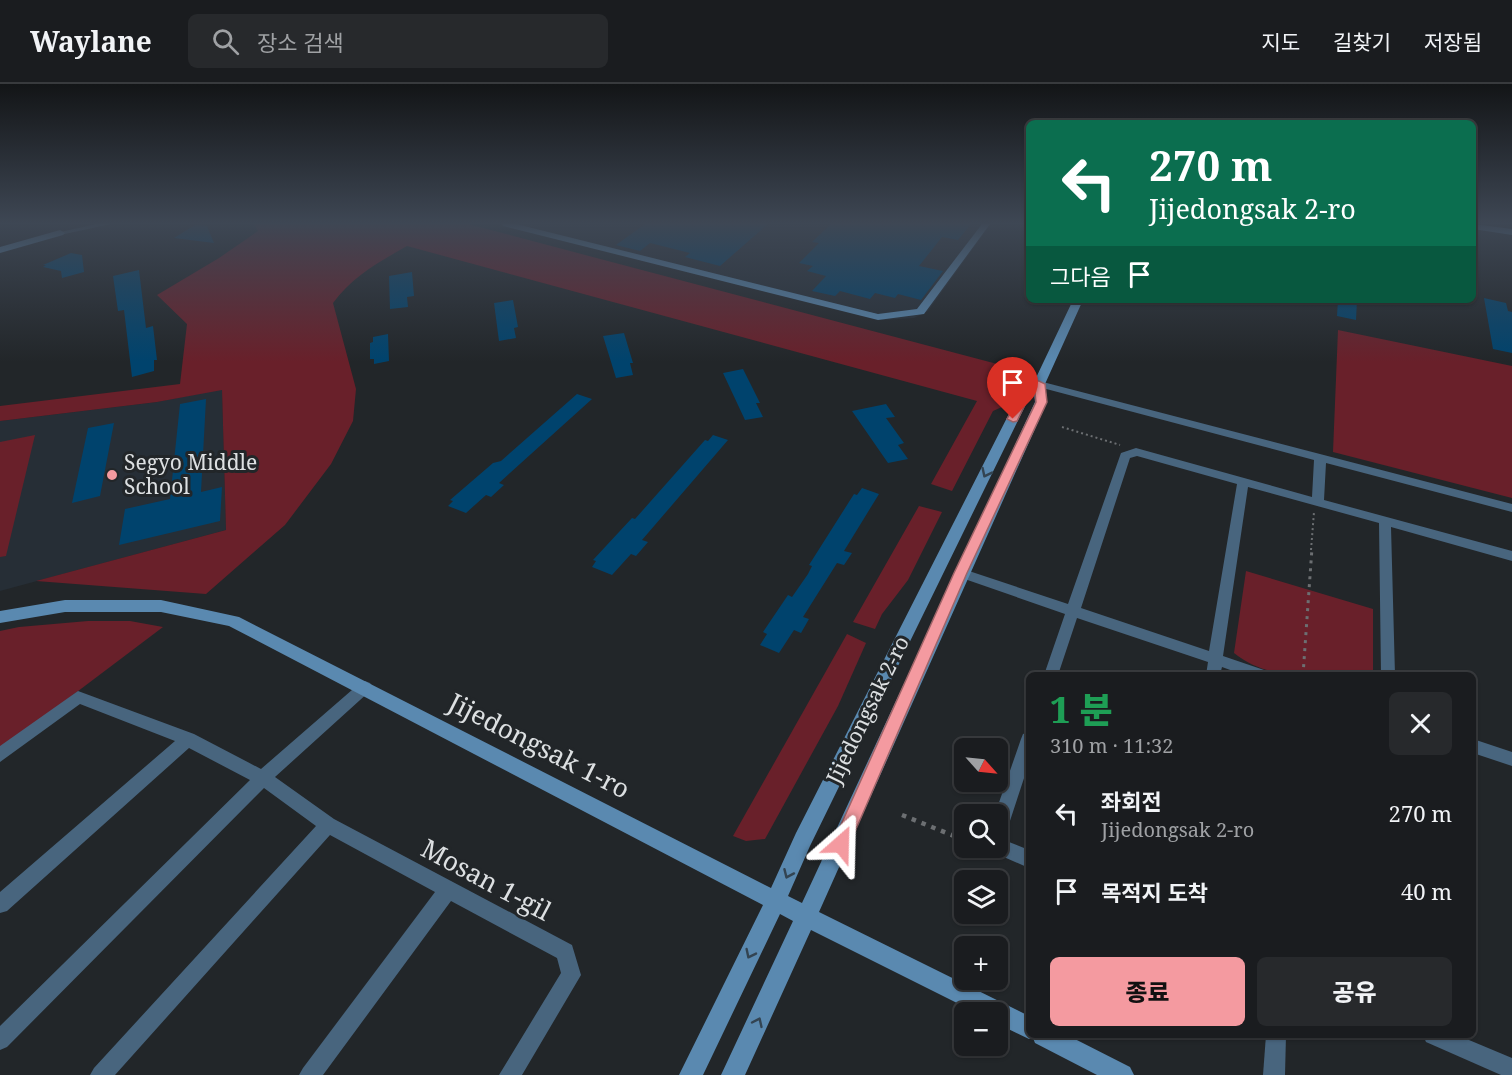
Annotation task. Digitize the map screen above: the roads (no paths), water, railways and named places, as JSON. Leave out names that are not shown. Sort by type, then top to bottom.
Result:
[{"type":"street","points":[[691,270],[878,317],[920,312],[951,270]]},
{"type":"street","name":"Jijedongsak 2-ro","points":[[691,1075],[776,901],[803,840],[1023,398],[1039,384],[1077,303]]},
{"type":"street","points":[[1039,384],[1512,508]]},
{"type":"street","name":"Jijedongsak 2-ro","points":[[733,1075],[1041,402],[1039,384]]},
{"type":"street","points":[[1052,672],[1125,456],[1136,452],[1243,482],[1316,506],[1512,556]]},
{"type":"street","points":[[1316,506],[1320,458]]},
{"type":"street","points":[[1213,672],[1243,482]]},
{"type":"street","points":[[1385,522],[1388,672]]},
{"type":"street","points":[[961,573],[1253,672]]},
{"type":"street","name":"Jijedongsak 1-ro","points":[[0,617],[65,606],[161,606],[233,621],[365,687],[776,901],[1026,1026]]},
{"type":"street","points":[[0,1040],[263,778],[365,687]]},
{"type":"street","name":"Mosan 1-gil","points":[[0,755],[78,697],[188,739],[263,778],[328,825],[565,952],[572,975],[510,1075]]},
{"type":"street","points":[[0,904],[188,739]]},
{"type":"street","points":[[1476,747],[1512,759]]},
{"type":"street","points":[[1007,804],[1026,748]]},
{"type":"street","points":[[101,1075],[328,825]]},
{"type":"street","points":[[1008,850],[1026,858]]},
{"type":"street","points":[[310,1075],[449,889]]},
{"type":"street","points":[[1049,1038],[1122,1075]]},
{"type":"street","points":[[1274,1075],[1276,1038]]},
{"type":"street","points":[[1440,1038],[1512,1069]]},
{"type":"place","name":"Segyo Middle School","points":[[112,475]]}]
